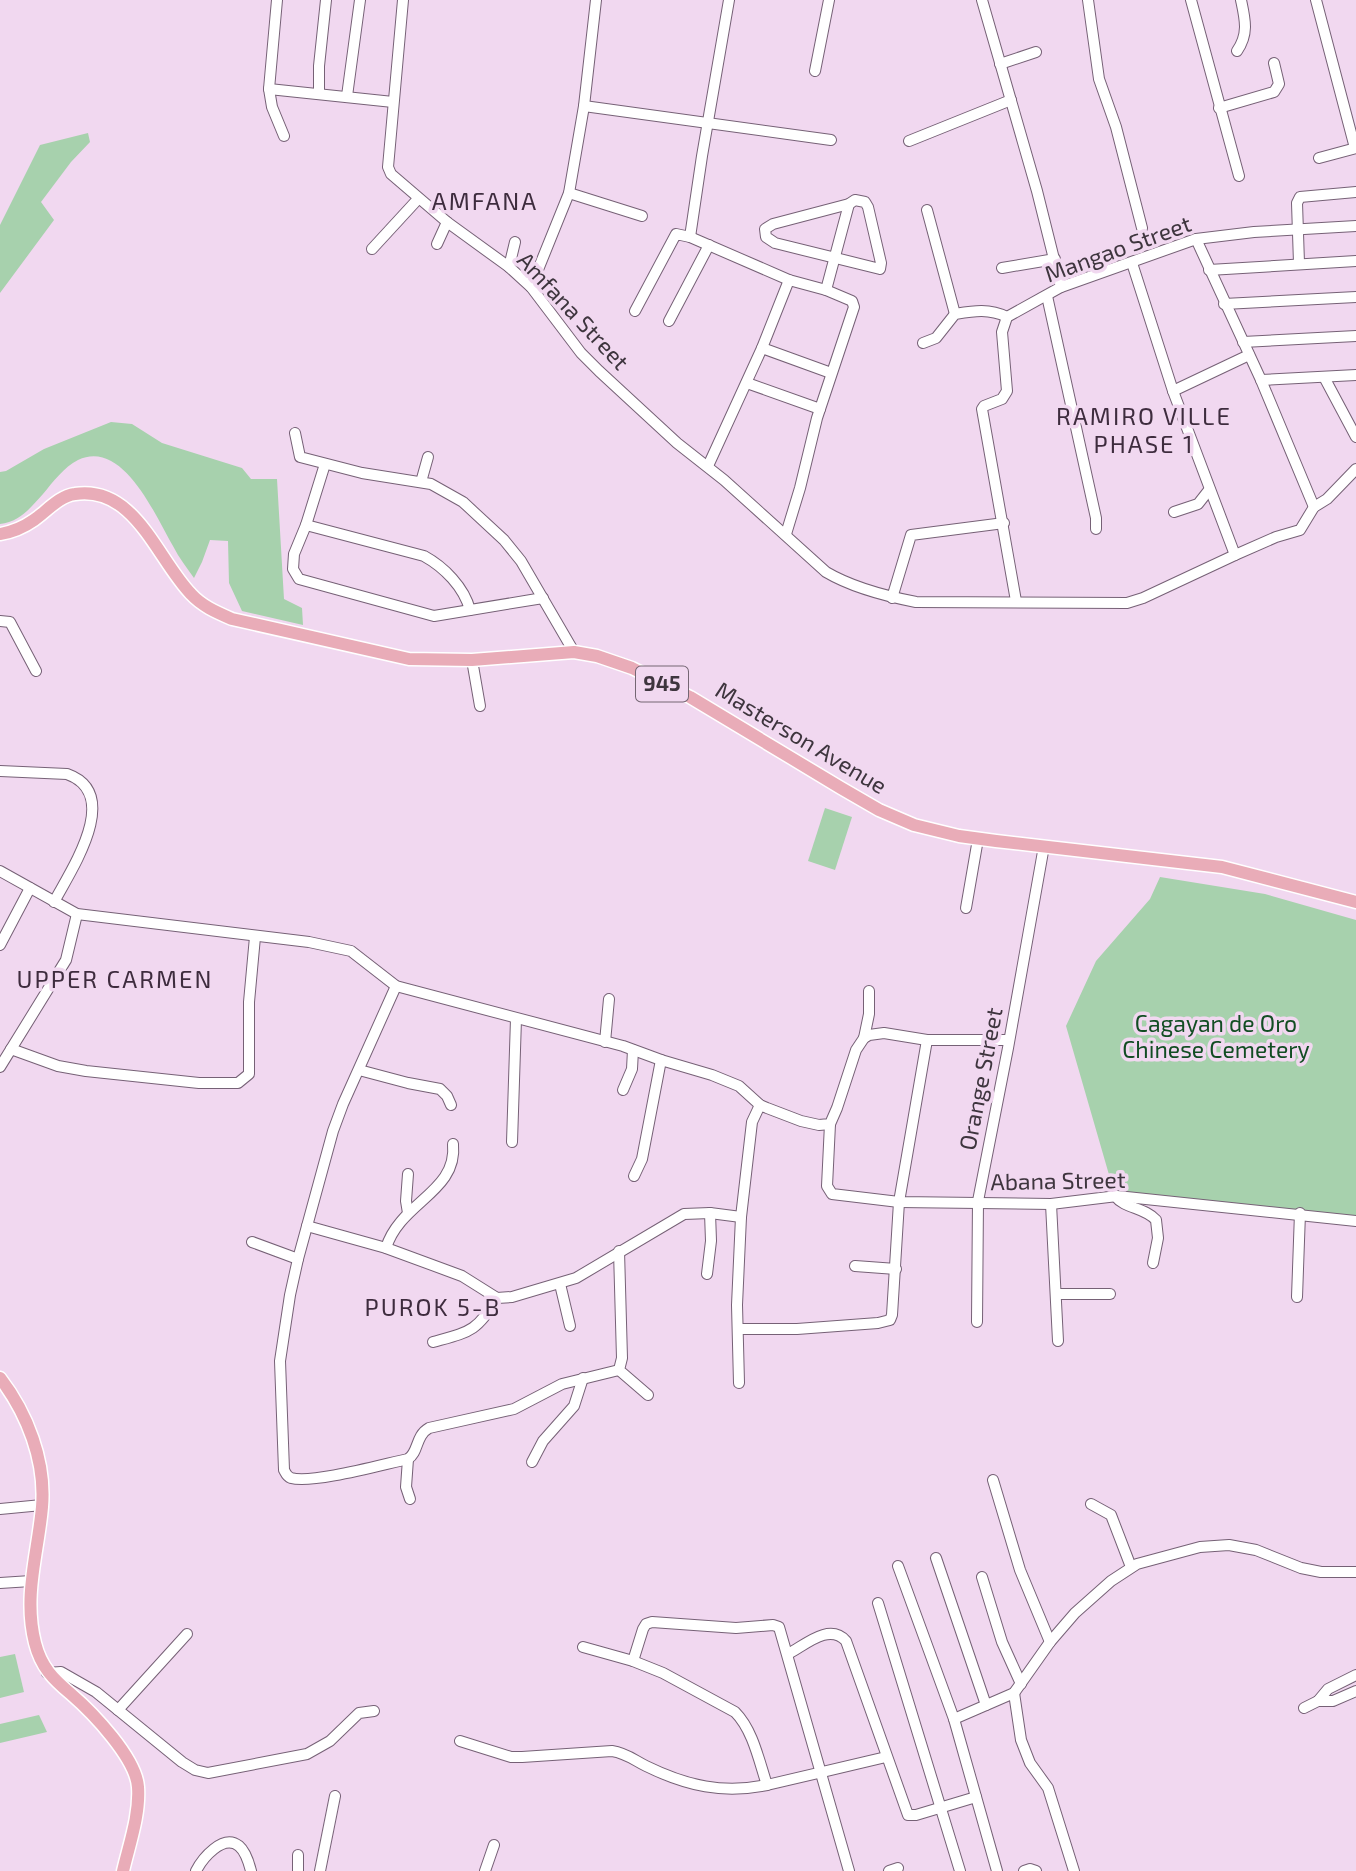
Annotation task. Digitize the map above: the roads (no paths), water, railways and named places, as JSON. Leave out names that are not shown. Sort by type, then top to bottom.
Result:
[{"type":"main road","name":"Masterson Avenue","points":[[0,534],[21,528],[71,494],[94,493],[121,505],[144,529],[192,595],[232,619],[409,659],[472,660],[574,652],[617,662],[690,697],[879,810],[914,825],[978,839],[1222,867],[1356,902]]},
{"type":"main road","points":[[0,1378],[25,1418],[40,1467],[42,1505],[31,1581],[31,1626],[38,1654],[47,1673],[99,1724],[129,1761],[138,1788],[123,1871]]},
{"type":"street","points":[[277,0],[269,89],[272,107],[284,136]]},
{"type":"street","points":[[319,93],[326,0]]},
{"type":"street","points":[[347,96],[360,0]]},
{"type":"street","points":[[269,89],[393,102],[403,0]]},
{"type":"street","points":[[531,286],[569,193],[584,106],[596,0]]},
{"type":"street","points":[[690,237],[729,0]]},
{"type":"street","points":[[815,71],[829,0]]},
{"type":"street","points":[[982,0],[1061,287]]},
{"type":"street","points":[[1088,0],[1099,79],[1116,127],[1142,228]]},
{"type":"street","points":[[1191,0],[1239,176]]},
{"type":"street","points":[[1237,51],[1244,42],[1246,28],[1241,0]]},
{"type":"street","points":[[1316,0],[1356,148],[1319,158]]},
{"type":"street","points":[[1000,64],[1036,52]]},
{"type":"street","points":[[1219,108],[1274,92],[1279,84],[1274,63]]},
{"type":"street","points":[[909,141],[1011,100]]},
{"type":"street","name":"Amfana Street","points":[[393,102],[388,167],[391,174],[418,199],[531,286],[581,353],[598,371],[826,572],[841,581],[892,598],[942,603],[1127,603],[1276,537],[1300,530],[1314,508],[1327,499],[1356,469]]},
{"type":"street","points":[[584,106],[831,140]]},
{"type":"street","points":[[1299,263],[1297,203],[1300,197],[1356,192]]},
{"type":"street","points":[[569,193],[642,216]]},
{"type":"street","points":[[372,249],[418,199]]},
{"type":"street","points":[[858,200],[865,202],[881,267],[877,269],[835,258],[775,243],[766,237],[765,229],[773,224],[858,200]]},
{"type":"street","points":[[825,290],[849,204]]},
{"type":"street","points":[[928,210],[955,314]]},
{"type":"street","points":[[436,244],[447,222]]},
{"type":"street","name":"Mangao Street","points":[[1007,317],[1061,287],[1196,239],[1222,234],[1356,226]]},
{"type":"street","points":[[635,312],[674,234],[690,237],[789,280],[849,299],[853,307],[820,409],[786,534]]},
{"type":"street","points":[[1196,239],[1261,380],[1314,508]]},
{"type":"street","points":[[509,267],[515,242]]},
{"type":"street","points":[[670,321],[709,245]]},
{"type":"street","points":[[1002,268],[1055,259]]},
{"type":"street","points":[[1209,271],[1356,261]]},
{"type":"street","points":[[1132,263],[1173,391],[1236,555]]},
{"type":"street","points":[[708,466],[747,383],[789,280]]},
{"type":"street","points":[[1046,296],[1096,518],[1096,530]]},
{"type":"street","points":[[1224,304],[1356,297]]},
{"type":"street","points":[[923,343],[936,338],[955,314],[982,310],[1007,317],[1002,332],[1007,391],[1002,399],[982,409],[1016,601]]},
{"type":"street","points":[[1243,342],[1356,336]]},
{"type":"street","points":[[762,348],[831,373]]},
{"type":"street","points":[[1173,391],[1249,355]]},
{"type":"street","points":[[1261,380],[1356,375]]},
{"type":"street","points":[[1324,377],[1356,437]]},
{"type":"street","points":[[747,383],[820,409]]},
{"type":"street","points":[[295,433],[300,457],[362,473],[431,484],[451,494],[484,520],[517,555],[574,652]]},
{"type":"street","points":[[421,482],[428,457]]},
{"type":"street","points":[[325,464],[294,554],[293,569],[299,579],[434,616],[543,598]]},
{"type":"street","points":[[1174,512],[1198,504],[1209,490]]},
{"type":"street","points":[[892,598],[911,535],[1004,523]]},
{"type":"street","points":[[306,525],[351,542],[409,550],[431,560],[462,590],[470,610]]},
{"type":"street","points":[[0,621],[10,622],[36,671]]},
{"type":"street","points":[[472,660],[480,706]]},
{"type":"street","points":[[0,771],[67,774],[76,777],[88,789],[93,806],[89,830],[54,902]]},
{"type":"street","points":[[966,908],[978,839]]},
{"type":"street","name":"Orange Street","points":[[977,1322],[978,1201],[1044,846]]},
{"type":"street","points":[[0,871],[77,914],[309,942],[351,951],[396,986],[605,1042],[727,1080],[751,1094],[760,1105],[819,1125],[830,1124],[856,1050],[864,1038],[869,1014],[869,991]]},
{"type":"street","points":[[0,945],[30,888]]},
{"type":"street","points":[[0,1066],[66,960],[77,914]]},
{"type":"street","points":[[11,1049],[58,1066],[86,1071],[199,1083],[238,1083],[249,1074],[249,1002],[255,937]]},
{"type":"street","points":[[396,986],[333,1131],[298,1259],[280,1361],[284,1469],[292,1478],[318,1477],[408,1459],[414,1454],[419,1438],[429,1429],[514,1409],[562,1384],[619,1370]]},
{"type":"street","points":[[605,1042],[609,999]]},
{"type":"street","points":[[512,1142],[516,1019]]},
{"type":"street","points":[[864,1038],[884,1033],[926,1040],[1009,1040]]},
{"type":"street","points":[[738,1329],[797,1329],[886,1322],[892,1315],[897,1269],[899,1202],[926,1040]]},
{"type":"street","points":[[623,1090],[632,1069],[633,1050]]},
{"type":"street","points":[[634,1176],[642,1159],[661,1060]]},
{"type":"street","points":[[359,1070],[440,1089],[452,1105]]},
{"type":"street","points":[[739,1383],[741,1217],[752,1122],[760,1105]]},
{"type":"street","name":"Abana Street","points":[[830,1124],[828,1190],[840,1195],[899,1202],[1051,1204],[1115,1196],[1300,1213],[1356,1221]]},
{"type":"street","points":[[386,1248],[391,1234],[408,1213],[446,1178],[454,1158],[453,1144]]},
{"type":"street","points":[[408,1174],[408,1213]]},
{"type":"street","points":[[1115,1196],[1122,1203],[1142,1209],[1156,1220],[1158,1238],[1153,1263]]},
{"type":"street","points":[[1051,1204],[1058,1341]]},
{"type":"street","points":[[307,1226],[386,1248],[462,1276],[497,1298],[512,1297],[560,1284],[587,1273],[619,1251],[684,1214],[710,1213],[741,1217]]},
{"type":"street","points":[[707,1274],[711,1241],[710,1213]]},
{"type":"street","points":[[1297,1297],[1300,1213]]},
{"type":"street","points":[[252,1242],[298,1259]]},
{"type":"street","points":[[619,1251],[622,1358],[619,1370]]},
{"type":"street","points":[[855,1266],[897,1269]]},
{"type":"street","points":[[560,1284],[570,1326]]},
{"type":"street","points":[[1056,1294],[1110,1294]]},
{"type":"street","points":[[433,1342],[477,1327],[497,1298]]},
{"type":"street","points":[[619,1370],[648,1395]]},
{"type":"street","points":[[532,1462],[543,1441],[574,1406],[583,1378]]},
{"type":"street","points":[[408,1459],[406,1480],[410,1499]]},
{"type":"street","points":[[993,1480],[1027,1589],[1050,1642]]},
{"type":"street","points":[[1090,1504],[1111,1515],[1131,1567]]},
{"type":"street","points":[[0,1509],[42,1505]]},
{"type":"street","points":[[954,1719],[1014,1693],[1050,1642],[1075,1613],[1131,1567],[1200,1547],[1229,1545],[1256,1550],[1301,1568],[1321,1572],[1356,1572]]},
{"type":"street","points":[[936,1559],[986,1705]]},
{"type":"street","points":[[898,1566],[954,1719],[997,1871]]},
{"type":"street","points":[[982,1577],[1002,1642],[1021,1684]]},
{"type":"street","points":[[0,1583],[31,1581]]},
{"type":"street","points":[[878,1603],[960,1871]]},
{"type":"street","points":[[633,1661],[641,1633],[646,1624],[652,1622],[736,1628],[776,1626],[780,1629],[849,1871]]},
{"type":"street","points":[[118,1710],[187,1634]]},
{"type":"street","points":[[788,1654],[801,1648],[808,1640],[834,1634],[846,1640],[908,1815],[976,1797]]},
{"type":"street","points":[[583,1647],[633,1661],[683,1683],[736,1712],[753,1744],[767,1785]]},
{"type":"street","points":[[47,1673],[65,1674],[108,1700],[182,1762],[195,1770],[208,1773],[307,1754],[330,1741],[359,1713],[374,1711]]},
{"type":"street","points":[[1304,1709],[1318,1701],[1328,1689],[1356,1675]]},
{"type":"street","points":[[1318,1701],[1334,1701],[1356,1691]]},
{"type":"street","points":[[1014,1693],[1021,1740],[1030,1763],[1048,1788],[1074,1871]]},
{"type":"street","points":[[460,1741],[522,1758],[612,1751],[623,1753],[661,1773],[712,1788],[736,1790],[886,1757]]},
{"type":"street","points":[[320,1871],[335,1797]]},
{"type":"street","points":[[196,1871],[210,1852],[224,1844],[232,1843],[240,1847],[251,1871]]},
{"type":"street","points":[[485,1871],[494,1845]]},
{"type":"street","points":[[298,1854],[298,1871]]},
{"type":"street","points":[[1024,1871],[1036,1871]]},
{"type":"district","name":"AMFANA","points":[[485,202]]},
{"type":"district","name":"RAMIRO VILLE PHASE 1","points":[[1144,431]]},
{"type":"district","name":"UPPER CARMEN","points":[[115,980]]},
{"type":"district","name":"PUROK 5-B","points":[[433,1308]]},
{"type":"park label","name":"Cagayan de Oro Chinese Cemetery","points":[[1216,1037]]}]
